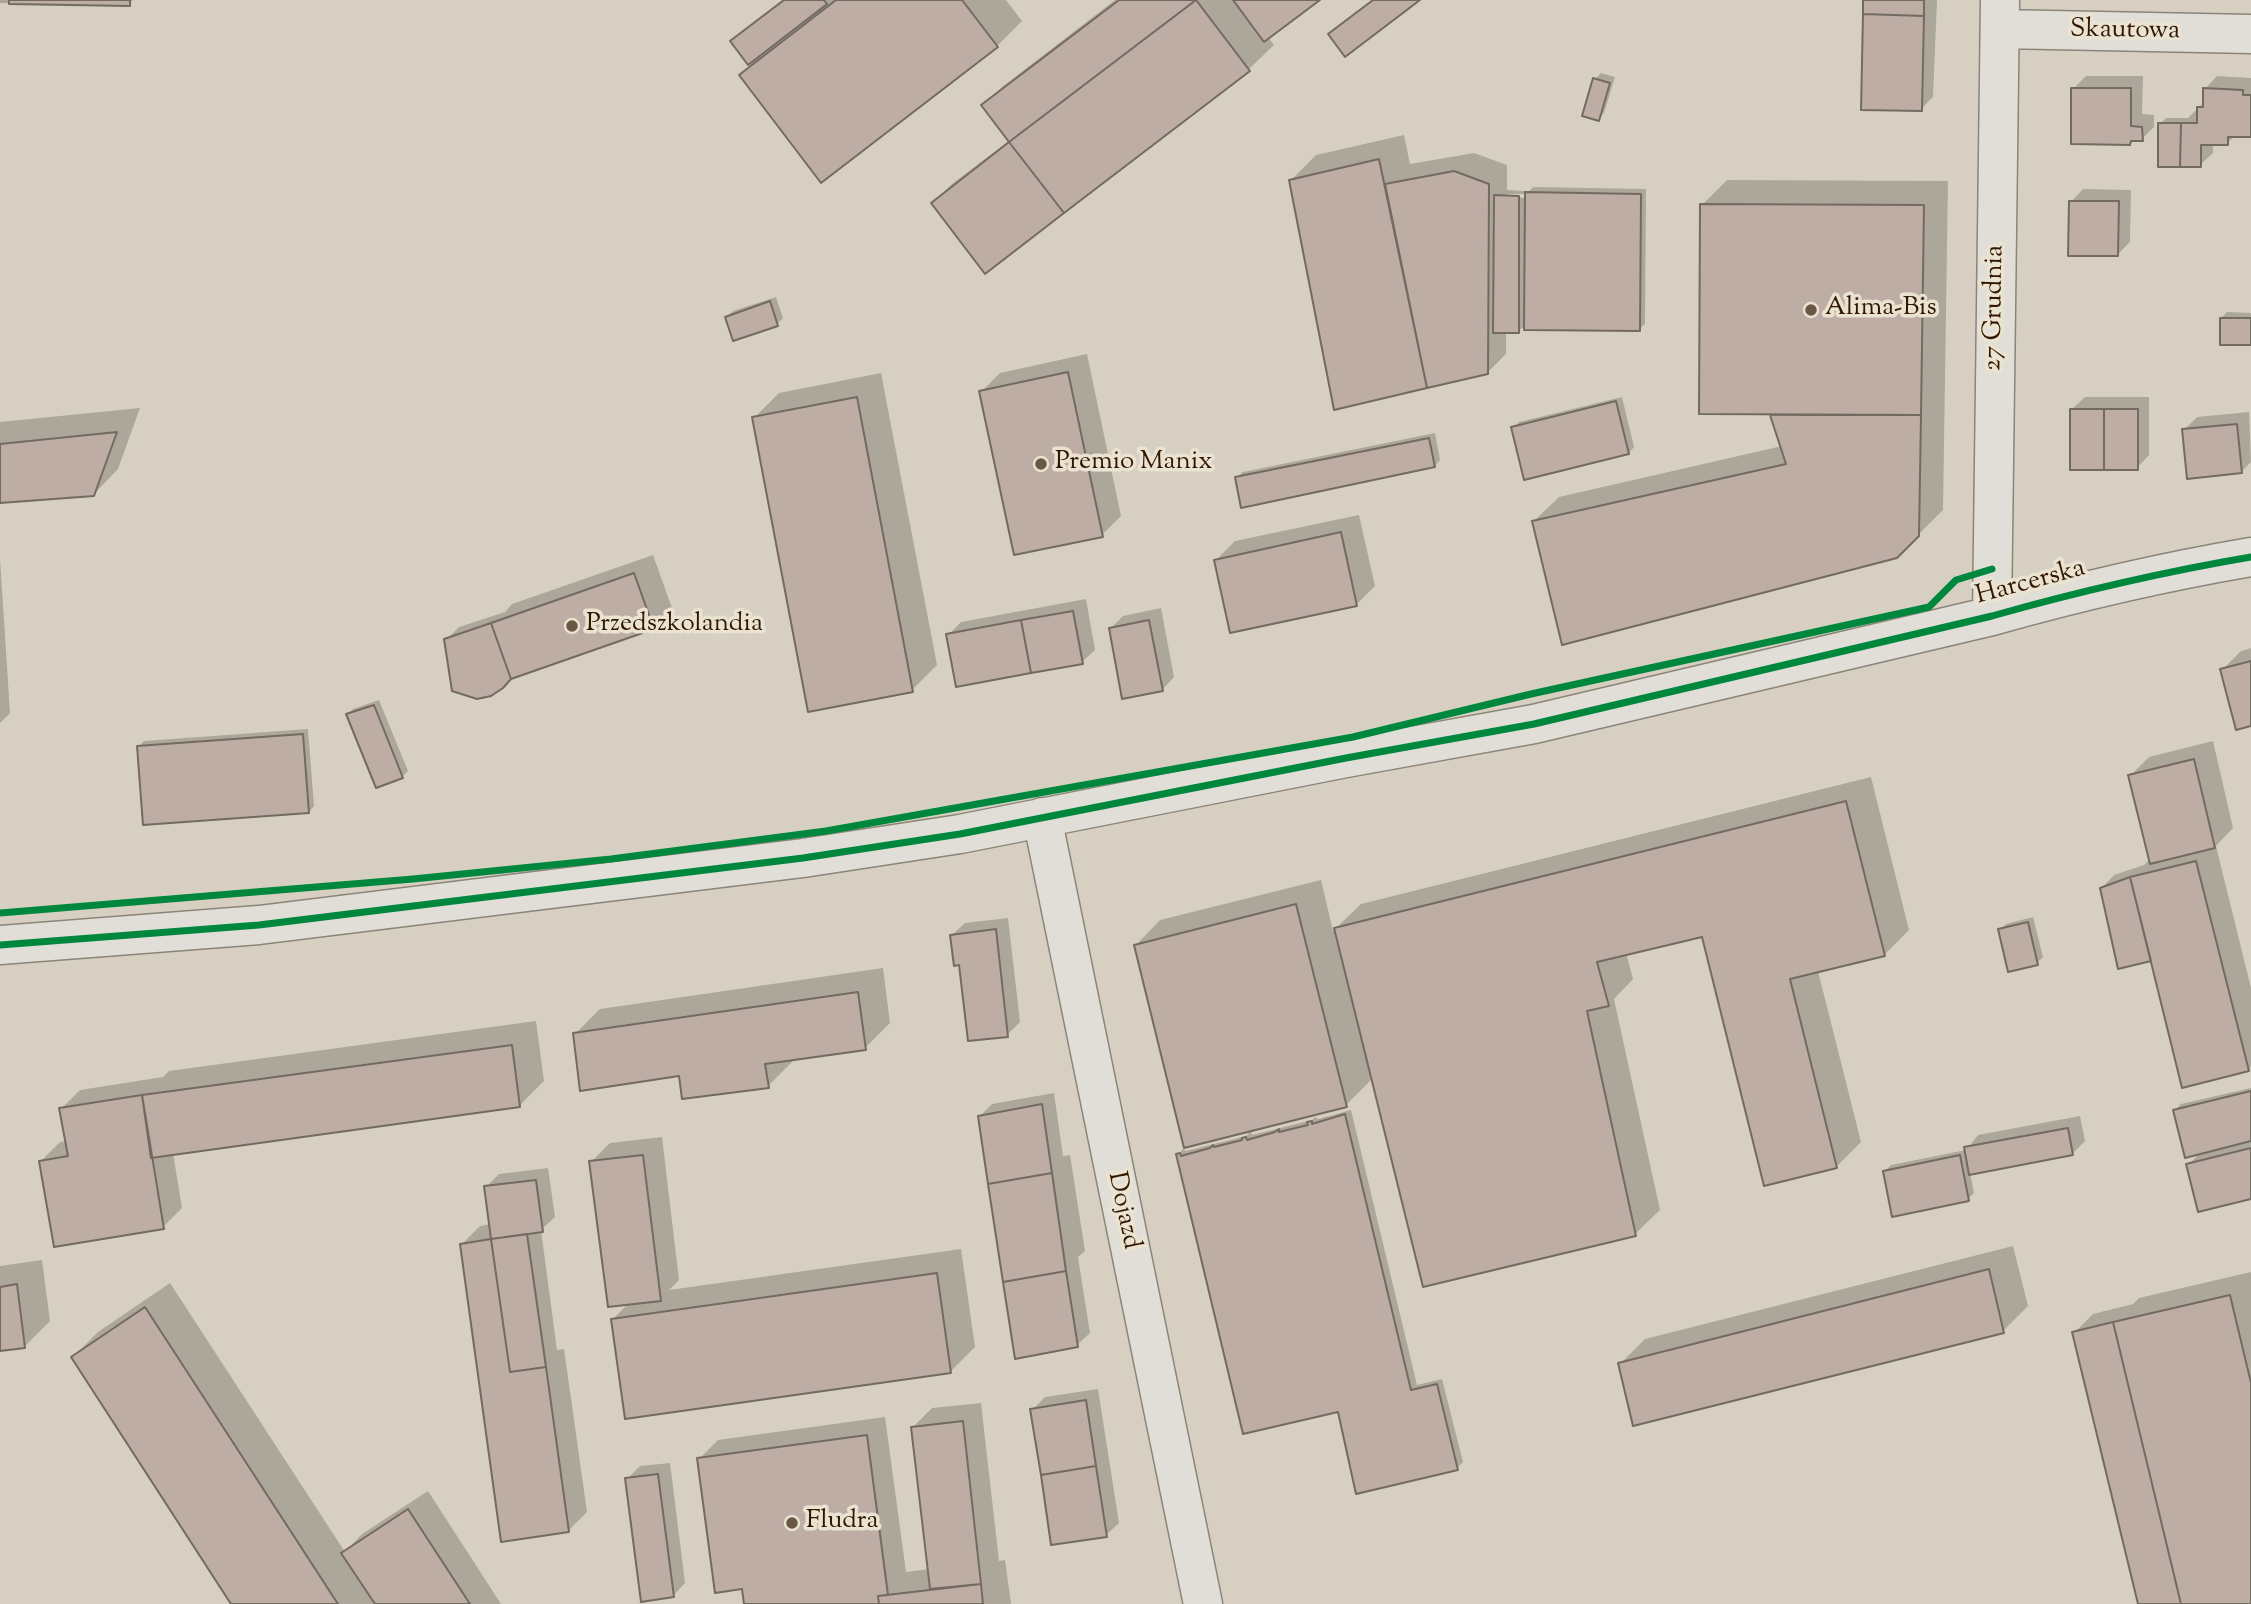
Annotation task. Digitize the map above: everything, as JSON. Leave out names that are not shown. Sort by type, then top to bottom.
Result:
[{"type":"street","name":"Skautowa","points":[[2000,15],[2251,34]]},
{"type":"street","name":"27 Grudnia","points":[[1992,616],[2000,15]]},
{"type":"street","name":"Harcerska","points":[[0,945],[259,925],[906,843],[1534,724],[1992,616],[2066,595],[2251,557]]},
{"type":"street","name":"Dojazd","points":[[1042,817],[1203,1604]]},
{"type":"building","points":[[9,0],[130,0],[130,6],[9,4]]},
{"type":"building","points":[[784,0],[824,0],[827,4],[748,65],[730,41]]},
{"type":"building","points":[[836,0],[962,0],[998,47],[821,183],[739,75]]},
{"type":"building","points":[[1119,0],[1196,0],[1009,142],[981,105]]},
{"type":"building","points":[[1196,0],[1250,71],[1064,213],[1009,142]]},
{"type":"building","points":[[1233,0],[1320,0],[1264,42]]},
{"type":"building","points":[[1373,0],[1420,0],[1345,57],[1328,34]]},
{"type":"building","points":[[1863,0],[1924,0],[1924,16],[1863,14]]},
{"type":"building","points":[[1863,14],[1924,16],[1922,111],[1861,110]]},
{"type":"building","points":[[1593,78],[1610,83],[1599,121],[1582,116]]},
{"type":"building","points":[[2071,88],[2131,88],[2131,126],[2142,127],[2143,141],[2131,141],[2130,145],[2071,144]]},
{"type":"building","points":[[2203,88],[2243,90],[2243,95],[2251,95],[2251,137],[2228,137],[2228,145],[2201,145],[2201,167],[2180,167],[2181,123],[2197,123],[2197,107],[2203,107]]},
{"type":"building","points":[[2158,123],[2181,123],[2180,167],[2158,167]]},
{"type":"building","points":[[1009,142],[1064,213],[985,274],[931,203]]},
{"type":"building","points":[[1379,159],[1427,388],[1334,410],[1289,180]]},
{"type":"building","points":[[1454,171],[1489,184],[1488,374],[1427,388],[1385,184]]},
{"type":"building","points":[[1525,192],[1641,194],[1640,331],[1524,330]]},
{"type":"building","points":[[1494,195],[1519,196],[1519,333],[1493,333]]},
{"type":"building","points":[[2069,201],[2119,201],[2118,256],[2068,256]]},
{"type":"building","name":"Alima-Bis","points":[[1700,204],[1924,205],[1921,415],[1699,414]]},
{"type":"building","points":[[770,301],[778,326],[733,341],[725,317]]},
{"type":"building","points":[[2220,318],[2251,318],[2251,345],[2220,345]]},
{"type":"building","name":"Premio Manix","points":[[1068,372],[1103,537],[1014,555],[979,391]]},
{"type":"building","points":[[857,397],[913,692],[808,712],[752,417]]},
{"type":"building","points":[[1616,401],[1629,454],[1524,480],[1511,427]]},
{"type":"building","points":[[2070,409],[2104,409],[2104,470],[2070,470]]},
{"type":"building","points":[[2104,409],[2138,409],[2138,470],[2104,470]]},
{"type":"building","points":[[1770,415],[1921,415],[1919,536],[1897,558],[1562,645],[1532,521],[1786,464]]},
{"type":"building","points":[[2237,424],[2242,473],[2187,479],[2182,429]]},
{"type":"building","points":[[117,432],[94,496],[0,503],[0,444]]},
{"type":"building","points":[[1429,438],[1435,467],[1241,508],[1235,477]]},
{"type":"building","points":[[1341,532],[1357,606],[1230,633],[1214,560]]},
{"type":"building","name":"Przedszkolandia","points":[[634,573],[654,629],[511,679],[491,623]]},
{"type":"building","points":[[1073,611],[1083,664],[1031,673],[1021,620]]},
{"type":"building","points":[[1021,620],[1031,673],[956,687],[946,634]]},
{"type":"building","points":[[1149,620],[1163,691],[1122,699],[1109,628]]},
{"type":"building","points":[[491,623],[511,679],[491,696],[477,699],[452,691],[444,639]]},
{"type":"building","points":[[2251,661],[2251,726],[2236,730],[2220,669]]},
{"type":"building","points":[[374,705],[403,778],[376,788],[346,714]]},
{"type":"building","points":[[303,734],[309,813],[143,825],[137,746]]},
{"type":"building","points":[[2194,759],[2215,848],[2150,864],[2128,775]]},
{"type":"building","points":[[1846,801],[1885,956],[1790,979],[1837,1168],[1764,1186],[1702,937],[1597,962],[1609,1006],[1587,1011],[1636,1236],[1423,1287],[1334,928]]},
{"type":"building","points":[[2196,861],[2249,1071],[2182,1088],[2130,877]]},
{"type":"building","points":[[2130,877],[2151,961],[2118,969],[2100,888]]},
{"type":"building","points":[[1296,904],[1347,1107],[1184,1148],[1134,945]]},
{"type":"building","points":[[2028,922],[2038,965],[2008,972],[1998,929]]},
{"type":"building","points":[[996,929],[1008,1037],[968,1041],[959,965],[954,966],[950,935]]},
{"type":"building","points":[[858,992],[866,1050],[765,1064],[769,1088],[682,1099],[679,1076],[580,1091],[573,1033]]},
{"type":"building","points":[[512,1045],[520,1107],[151,1158],[142,1095]]},
{"type":"building","points":[[2251,1091],[2251,1141],[2185,1158],[2173,1110]]},
{"type":"building","points":[[142,1095],[164,1229],[54,1247],[39,1161],[68,1156],[59,1108]]},
{"type":"building","points":[[1042,1104],[1052,1173],[988,1184],[978,1116]]},
{"type":"building","points":[[1345,1114],[1411,1390],[1437,1384],[1458,1470],[1356,1494],[1338,1412],[1243,1434],[1176,1154],[1180,1153],[1181,1156],[1213,1145],[1214,1147],[1246,1137],[1247,1140],[1279,1129],[1279,1132],[1308,1125],[1307,1122],[1312,1121],[1312,1124]]},
{"type":"building","points":[[2068,1128],[2073,1155],[1969,1175],[1964,1147]]},
{"type":"building","points":[[2251,1148],[2251,1199],[2198,1212],[2186,1164]]},
{"type":"building","points":[[643,1155],[661,1301],[608,1307],[589,1161]]},
{"type":"building","points":[[1960,1155],[1969,1201],[1892,1217],[1883,1171]]},
{"type":"building","points":[[1052,1173],[1066,1271],[1003,1282],[988,1184]]},
{"type":"building","points":[[536,1180],[543,1232],[491,1239],[484,1186]]},
{"type":"building","points":[[527,1234],[546,1367],[510,1372],[491,1239]]},
{"type":"building","points":[[491,1239],[510,1372],[546,1367],[569,1532],[501,1542],[460,1244]]},
{"type":"building","points":[[1989,1269],[2004,1333],[1633,1426],[1618,1363]]},
{"type":"building","points":[[1066,1271],[1078,1347],[1015,1359],[1003,1282]]},
{"type":"building","points":[[937,1273],[951,1373],[625,1419],[611,1319]]},
{"type":"building","points":[[17,1284],[25,1348],[0,1351],[0,1287]]},
{"type":"building","points":[[2230,1295],[2251,1383],[2251,1604],[2181,1604],[2113,1322]]},
{"type":"building","points":[[145,1307],[338,1604],[231,1604],[71,1357]]},
{"type":"building","points":[[2113,1322],[2181,1604],[2138,1604],[2072,1332]]},
{"type":"building","points":[[1086,1400],[1096,1466],[1041,1475],[1030,1409]]},
{"type":"building","points":[[963,1421],[981,1584],[930,1589],[911,1427]]},
{"type":"building","name":"Fludra","points":[[867,1435],[888,1595],[878,1596],[879,1604],[744,1604],[742,1589],[715,1593],[697,1458]]},
{"type":"building","points":[[1096,1466],[1107,1537],[1051,1545],[1041,1475]]},
{"type":"building","points":[[658,1474],[674,1597],[641,1602],[625,1478]]},
{"type":"building","points":[[408,1509],[470,1604],[375,1604],[341,1553]]},
{"type":"building","points":[[981,1584],[983,1604],[879,1604],[878,1596]]},
{"type":"cycle path","points":[[0,945],[259,925],[803,858],[960,834],[1534,724],[1992,616],[2120,583],[2251,557]]},
{"type":"cycle path","points":[[0,913],[413,879],[611,859],[826,831],[1353,737],[1531,694],[1929,607],[1956,580],[1992,569]]},
{"type":"place","name":"Alima-Bis","points":[[1811,310]]},
{"type":"place","name":"Premio Manix","points":[[1041,464]]},
{"type":"place","name":"Przedszkolandia","points":[[572,626]]},
{"type":"place","name":"Fludra","points":[[792,1523]]}]
